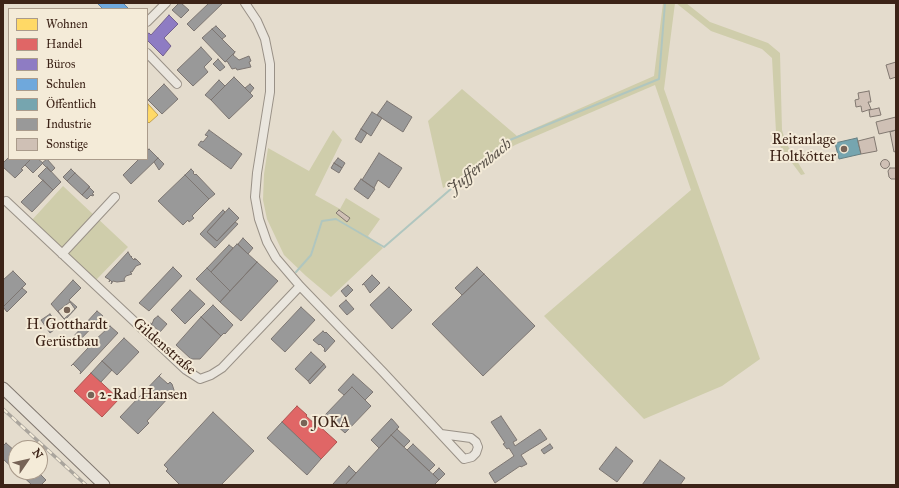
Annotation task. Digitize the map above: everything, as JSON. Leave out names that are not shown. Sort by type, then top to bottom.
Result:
[{"type":"main road","points":[[3,388],[104,485]]},
{"type":"street","points":[[148,21],[166,3]]},
{"type":"street","points":[[245,3],[257,21],[265,39],[270,64],[270,92],[257,173],[255,197],[258,219],[267,242],[276,258],[300,286],[441,434]]},
{"type":"street","points":[[148,54],[177,84]]},
{"type":"street","points":[[62,254],[115,197]]},
{"type":"street","name":"Gildenstraße","points":[[6,201],[186,370],[200,378],[212,375],[222,368],[300,286]]},
{"type":"shaded area","points":[[663,3],[675,3],[664,89],[760,359],[722,386],[644,419],[544,316],[691,190],[655,85],[515,145],[443,188],[428,121],[462,89],[517,136],[654,76]]},
{"type":"shaded area","points":[[676,3],[686,3],[710,22],[768,43],[780,53],[782,130],[786,143],[805,174],[801,175],[781,148],[776,132],[772,58],[762,49],[711,31]]},
{"type":"shaded area","points":[[333,130],[342,140],[315,195],[340,209],[346,198],[380,219],[368,236],[383,248],[331,297],[284,255],[267,219],[263,200],[264,174],[268,148],[309,171]]},
{"type":"shaded area","points":[[63,186],[128,247],[96,280],[32,220]]},
{"type":"building: Wohnen","points":[[148,104],[158,115],[149,123],[148,122]]},
{"type":"building: Handel","points":[[91,373],[119,399],[102,417],[74,391]]},
{"type":"building: Handel","points":[[297,406],[316,425],[317,424],[337,442],[321,459],[282,422]]},
{"type":"building: Büros","points":[[169,15],[178,24],[164,38],[171,46],[163,56],[148,41],[148,34],[151,35]]},
{"type":"building: Schulen","points":[[97,3],[123,3],[128,8],[102,8]]},
{"type":"building: Öffentlich","points":[[857,138],[861,154],[839,159],[835,143]]},
{"type":"building: Industrie","points":[[179,3],[189,10],[181,18],[172,10]]},
{"type":"building: Industrie","points":[[209,3],[223,3],[194,31],[187,24]]},
{"type":"building: Industrie","points":[[216,26],[226,36],[222,39],[212,29]]},
{"type":"building: Industrie","points":[[212,29],[235,52],[225,62],[202,38]]},
{"type":"building: Industrie","points":[[201,47],[212,59],[204,67],[208,72],[193,86],[177,70]]},
{"type":"building: Industrie","points":[[235,52],[233,55],[239,60],[249,56],[251,67],[237,70],[236,68],[232,69],[227,61],[225,62]]},
{"type":"building: Industrie","points":[[218,59],[225,67],[220,71],[213,64]]},
{"type":"building: Industrie","points":[[234,77],[253,96],[229,119],[211,100]]},
{"type":"building: Industrie","points":[[219,80],[225,86],[211,100],[205,95]]},
{"type":"building: Industrie","points":[[164,84],[178,99],[162,114],[148,100]]},
{"type":"building: Industrie","points":[[250,84],[254,88],[250,93],[245,88]]},
{"type":"building: Industrie","points":[[387,101],[412,117],[403,132],[377,115]]},
{"type":"building: Industrie","points":[[372,112],[382,118],[371,136],[361,129]]},
{"type":"building: Industrie","points":[[361,129],[367,133],[361,143],[355,139]]},
{"type":"building: Industrie","points":[[209,130],[242,154],[231,169],[198,145],[208,136],[205,135]]},
{"type":"building: Industrie","points":[[149,149],[158,158],[131,184],[123,175],[138,160],[148,160]]},
{"type":"building: Industrie","points":[[379,153],[402,168],[389,188],[378,180],[374,188],[362,180]]},
{"type":"building: Industrie","points":[[8,158],[8,160],[30,160],[15,178],[3,167],[3,163]]},
{"type":"building: Industrie","points":[[158,158],[164,164],[159,170],[154,162]]},
{"type":"building: Industrie","points":[[338,158],[345,163],[342,168],[334,163]]},
{"type":"building: Industrie","points":[[30,160],[39,160],[43,163],[33,173],[25,165]]},
{"type":"building: Industrie","points":[[48,160],[55,168],[51,172],[42,163]]},
{"type":"building: Industrie","points":[[334,163],[342,168],[339,173],[331,168]]},
{"type":"building: Industrie","points":[[47,167],[61,182],[53,190],[38,176]]},
{"type":"building: Industrie","points":[[71,169],[75,173],[67,181],[63,177]]},
{"type":"building: Industrie","points":[[191,169],[194,172],[193,173],[195,175],[196,174],[215,194],[209,199],[185,175]]},
{"type":"building: Industrie","points":[[75,173],[90,187],[82,195],[67,181]]},
{"type":"building: Industrie","points":[[185,175],[209,199],[192,216],[194,218],[189,222],[188,220],[183,225],[158,201]]},
{"type":"building: Industrie","points":[[361,179],[375,189],[368,199],[354,189]]},
{"type":"building: Industrie","points":[[43,180],[53,190],[32,212],[21,202]]},
{"type":"building: Industrie","points":[[89,187],[94,192],[92,194],[94,195],[91,195],[87,199],[82,195]]},
{"type":"building: Industrie","points":[[229,208],[239,218],[217,241],[207,232]]},
{"type":"building: Industrie","points":[[223,210],[225,212],[207,232],[217,241],[235,222],[238,224],[215,248],[200,234]]},
{"type":"building: Industrie","points":[[243,238],[253,248],[248,254],[238,244]]},
{"type":"building: Industrie","points":[[237,244],[257,262],[230,291],[211,272]]},
{"type":"building: Industrie","points":[[229,245],[233,248],[211,272],[207,268]]},
{"type":"building: Industrie","points":[[128,252],[134,260],[135,258],[135,260],[136,259],[141,264],[136,266],[132,272],[130,272],[132,274],[126,276],[124,279],[125,281],[113,281],[111,284],[112,282],[105,277]]},
{"type":"building: Industrie","points":[[257,262],[278,281],[241,321],[220,302]]},
{"type":"building: Industrie","points":[[173,267],[182,276],[149,311],[139,303]]},
{"type":"building: Industrie","points":[[477,267],[484,274],[462,295],[455,288]]},
{"type":"building: Industrie","points":[[207,268],[230,291],[220,302],[196,279]]},
{"type":"building: Industrie","points":[[13,271],[26,284],[3,307],[3,280]]},
{"type":"building: Industrie","points":[[484,274],[535,326],[483,376],[432,324]]},
{"type":"building: Industrie","points":[[372,275],[380,283],[370,293],[364,284],[362,285]]},
{"type":"building: Industrie","points":[[73,280],[81,288],[69,300],[77,307],[65,320],[51,304]]},
{"type":"building: Industrie","points":[[348,285],[353,290],[346,297],[341,291]]},
{"type":"building: Industrie","points":[[389,287],[412,310],[392,329],[370,305]]},
{"type":"building: Industrie","points":[[22,288],[27,292],[7,312],[3,307]]},
{"type":"building: Industrie","points":[[190,290],[205,304],[185,324],[171,310]]},
{"type":"building: Industrie","points":[[346,300],[354,309],[347,315],[339,306]]},
{"type":"building: Industrie","name":"H. Gotthardt Gerüstbau","points":[[70,302],[75,309],[64,319],[58,311]]},
{"type":"building: Industrie","points":[[213,305],[233,325],[225,334],[224,333],[221,336],[201,317]]},
{"type":"building: Industrie","points":[[301,307],[315,320],[285,352],[271,339]]},
{"type":"building: Industrie","points":[[97,311],[103,316],[77,343],[72,338]]},
{"type":"building: Industrie","points":[[50,314],[59,326],[50,333],[41,320]]},
{"type":"building: Industrie","points":[[158,316],[167,324],[160,332],[150,323],[152,324],[154,319]]},
{"type":"building: Industrie","points":[[201,317],[221,336],[200,359],[191,359],[176,345]]},
{"type":"building: Industrie","points":[[110,326],[118,333],[80,374],[81,372],[73,364],[71,366],[88,348],[87,346]]},
{"type":"building: Industrie","points":[[323,331],[335,341],[325,352],[325,349],[320,344],[319,345],[313,340]]},
{"type":"building: Industrie","points":[[124,338],[139,352],[117,375],[102,361]]},
{"type":"building: Industrie","points":[[311,352],[324,364],[308,381],[295,369]]},
{"type":"building: Industrie","points":[[102,361],[112,370],[101,382],[91,373]]},
{"type":"building: Industrie","points":[[324,364],[326,367],[310,384],[308,381]]},
{"type":"building: Industrie","points":[[353,374],[373,392],[365,400],[352,387],[344,395],[338,390]]},
{"type":"building: Industrie","points":[[159,376],[168,384],[170,382],[172,384],[174,390],[173,396],[171,399],[169,397],[147,421],[149,423],[138,434],[120,417]]},
{"type":"building: Industrie","points":[[352,387],[371,406],[345,433],[325,415]]},
{"type":"building: Industrie","points":[[213,412],[254,451],[221,485],[180,485],[166,471],[168,469],[164,465]]},
{"type":"building: Industrie","points":[[501,416],[517,440],[513,442],[515,446],[540,429],[547,439],[521,455],[527,464],[521,467],[520,466],[495,483],[489,473],[514,456],[509,448],[507,449],[503,444],[505,443],[491,422]]},
{"type":"building: Industrie","points":[[391,419],[399,427],[379,448],[371,440]]},
{"type":"building: Industrie","points":[[282,422],[321,459],[307,475],[267,438]]},
{"type":"building: Industrie","points":[[397,429],[410,441],[404,447],[391,435]]},
{"type":"building: Industrie","points":[[391,435],[439,480],[434,485],[345,485]]},
{"type":"building: Industrie","points":[[6,443],[8,445],[8,464],[3,459],[3,446]]},
{"type":"building: Industrie","points":[[413,444],[435,465],[429,471],[407,450]]},
{"type":"building: Industrie","points":[[550,444],[553,448],[544,454],[541,450]]},
{"type":"building: Industrie","points":[[616,447],[633,461],[617,482],[599,469]]},
{"type":"building: Industrie","points":[[660,460],[685,478],[680,485],[642,485]]},
{"type":"building: Industrie","points":[[349,466],[356,473],[345,485],[334,485],[333,484]]},
{"type":"building: Industrie","points":[[439,468],[445,474],[439,480],[433,474]]},
{"type":"building: Industrie","points":[[27,480],[46,480],[41,485],[32,485]]},
{"type":"building: Sonstige","points":[[896,62],[896,77],[890,79],[886,65]]},
{"type":"building: Sonstige","points":[[869,91],[871,102],[868,102],[871,109],[862,112],[861,106],[856,107],[855,100],[859,99],[858,93]]},
{"type":"building: Sonstige","points":[[879,108],[881,115],[870,117],[869,110]]},
{"type":"building: Sonstige","points":[[896,117],[896,130],[879,134],[876,122]]},
{"type":"building: Sonstige","points":[[896,130],[896,151],[894,152],[890,132]]},
{"type":"building: Sonstige","points":[[874,137],[877,151],[861,154],[858,141]]},
{"type":"building: Sonstige","points":[[885,159],[890,164],[885,169],[880,164]]},
{"type":"building: Sonstige","points":[[890,168],[896,168],[896,179],[891,179],[889,177],[888,171]]},
{"type":"building: Sonstige","points":[[339,210],[350,218],[347,222],[336,213]]},
{"type":"waterway","name":"Juffernbach","points":[[296,272],[311,255],[322,221],[336,219],[384,247],[505,142],[659,79],[665,3]]},
{"type":"railway","points":[[3,409],[86,485]]},
{"type":"place","name":"Reitanlage Holtkötter","points":[[844,149]]},
{"type":"place","name":"H. Gotthardt Gerüstbau","points":[[67,310]]},
{"type":"place","name":"2-Rad Hansen","points":[[91,395]]},
{"type":"place","name":"JOKA","points":[[304,423]]}]
